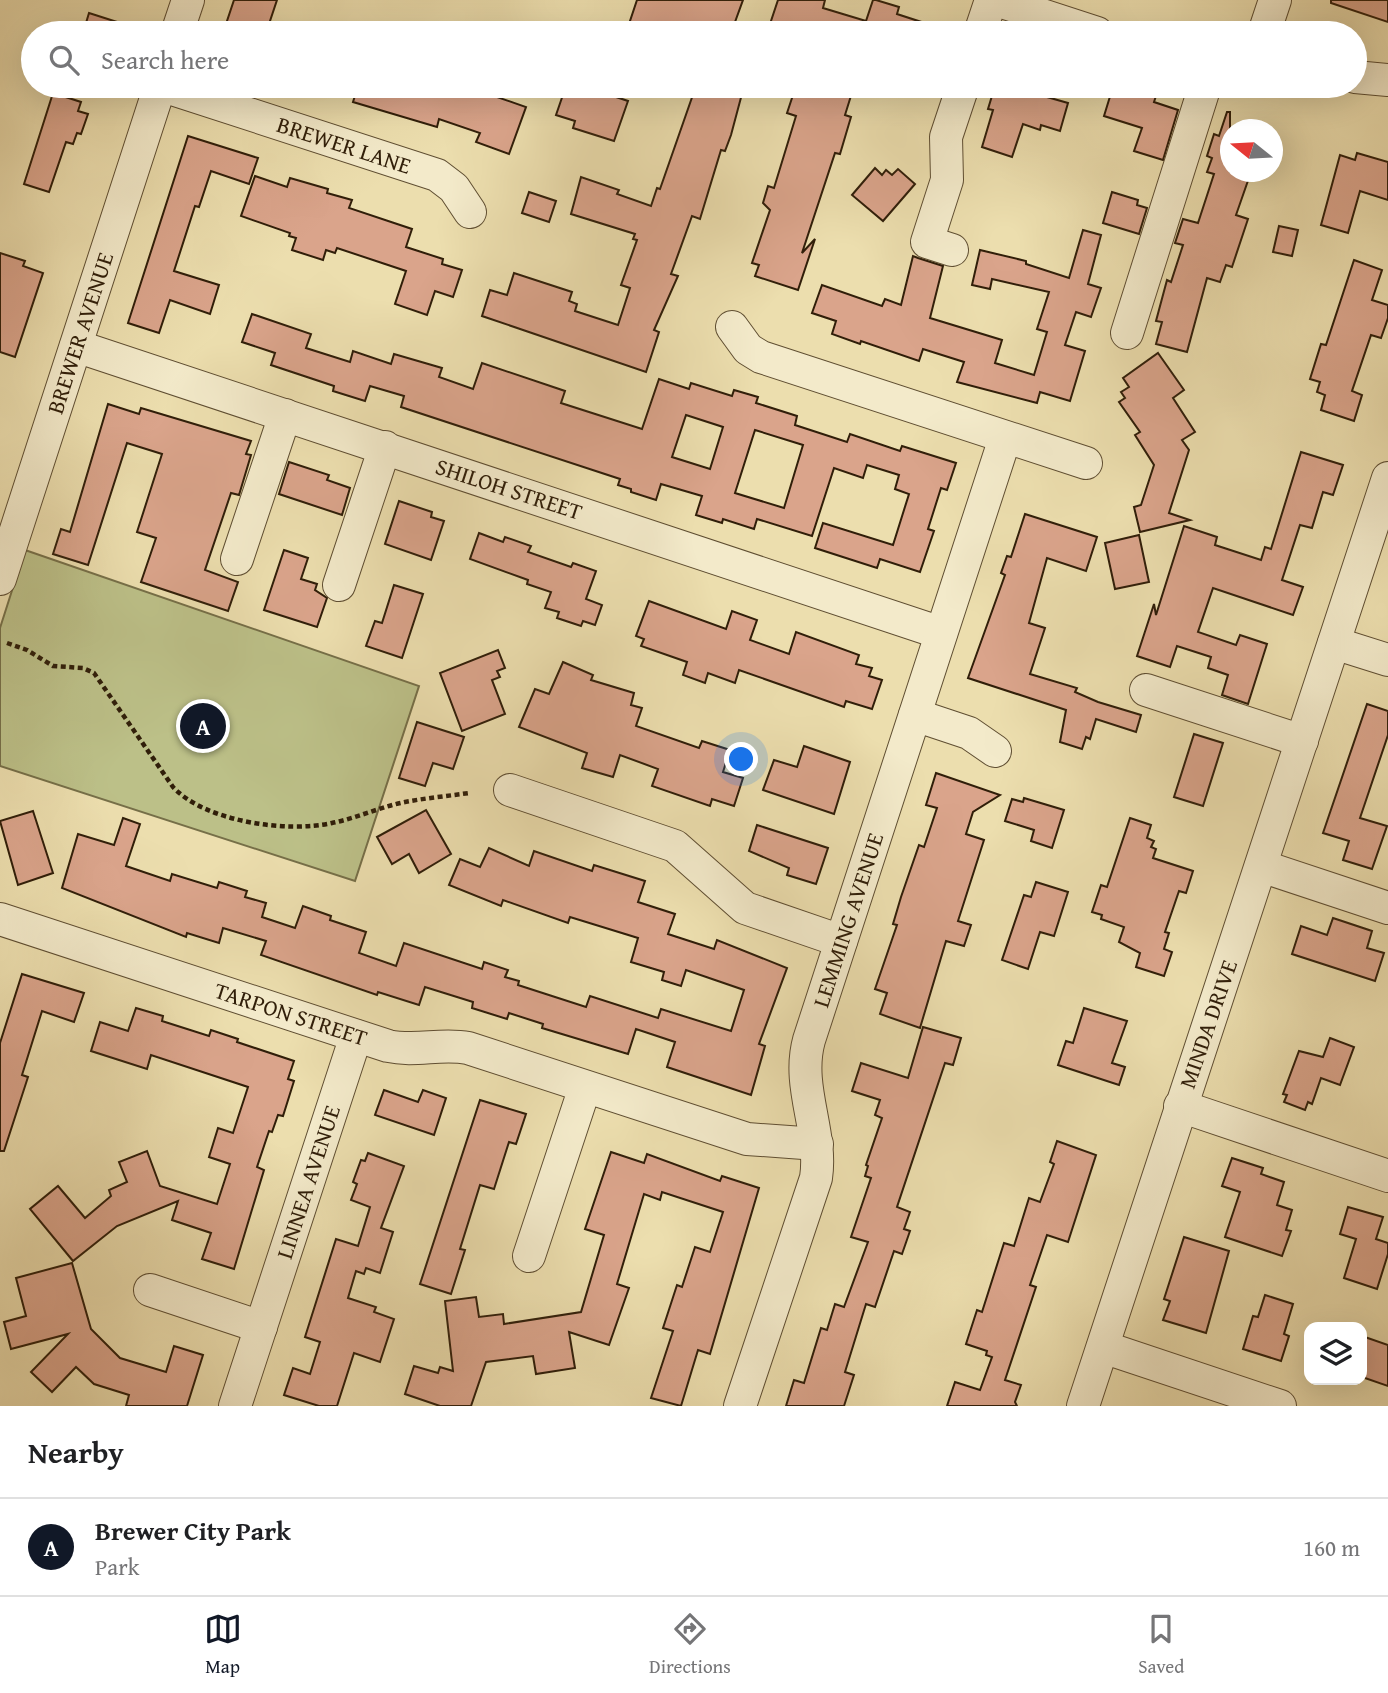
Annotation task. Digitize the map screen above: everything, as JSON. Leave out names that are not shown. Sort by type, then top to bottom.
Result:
[{"type":"street","points":[[181,21],[188,0]]},
{"type":"street","points":[[985,21],[993,0],[1059,21]]},
{"type":"street","points":[[1268,21],[1275,0]]},
{"type":"street","points":[[1367,78],[1388,80]]},
{"type":"street","name":"BREWER AVENUE","points":[[0,579],[12,501],[76,346],[158,98]]},
{"type":"street","name":"BREWER LANE","points":[[199,98],[436,175],[454,188],[470,212]]},
{"type":"street","points":[[952,250],[927,242],[947,180],[946,136],[959,98]]},
{"type":"street","points":[[1127,333],[1201,98]]},
{"type":"street","points":[[732,327],[748,349],[761,357],[1086,463]]},
{"type":"street","name":"SHILOH STREET","points":[[76,346],[942,633]]},
{"type":"street","points":[[237,559],[285,415]]},
{"type":"street","name":"LEMMING AVENUE","points":[[740,1406],[814,1186],[818,1164],[817,1144],[805,1079],[805,1054],[1005,438]]},
{"type":"street","points":[[339,584],[385,447]]},
{"type":"street","name":"MINDA DRIVE","points":[[1083,1406],[1388,478]]},
{"type":"street","points":[[1334,643],[1388,660]]},
{"type":"street","points":[[1146,690],[1302,741]]},
{"type":"street","points":[[915,715],[969,733],[995,751]]},
{"type":"street","points":[[510,790],[676,846],[745,908],[841,941]]},
{"type":"street","points":[[1261,866],[1388,908]]},
{"type":"street","name":"TARPON STREET","points":[[0,919],[399,1049],[441,1045],[468,1048],[747,1139],[817,1144]]},
{"type":"street","name":"LINNEA AVENUE","points":[[235,1406],[356,1036]]},
{"type":"street","points":[[529,1256],[585,1087]]},
{"type":"street","points":[[1180,1106],[1388,1176]]},
{"type":"street","points":[[150,1290],[261,1327]]},
{"type":"street","points":[[1103,1347],[1280,1406]]},
{"type":"path","points":[[7,643],[32,652],[53,666],[83,668],[94,673],[173,787],[190,802],[211,811],[259,823],[309,827],[343,821],[407,802],[469,793]]},
{"type":"green space","points":[[25,550],[419,686],[355,881],[0,766],[0,628]]},
{"type":"building","points":[[234,0],[277,0],[270,21],[227,21]]},
{"type":"building","points":[[637,0],[743,0],[735,21],[630,21]]},
{"type":"building","points":[[778,0],[825,0],[823,8],[866,21],[771,21]]},
{"type":"building","points":[[873,0],[899,7],[897,14],[918,21],[866,21]]},
{"type":"building","points":[[1331,0],[1388,0],[1388,22],[1331,3]]},
{"type":"building","points":[[89,13],[114,21],[87,21]]},
{"type":"building","points":[[51,98],[69,98],[81,102],[78,111],[88,114],[81,134],[77,133],[73,144],[66,142],[49,192],[24,184]]},
{"type":"building","points":[[354,98],[500,98],[526,107],[509,154],[476,142],[480,133],[439,119],[437,127],[353,102]]},
{"type":"building","points":[[562,98],[619,98],[628,101],[614,141],[573,128],[575,121],[556,115]]},
{"type":"building","points":[[692,98],[741,98],[731,135],[725,151],[721,150],[700,219],[692,216],[671,274],[678,276],[654,330],[659,332],[646,372],[482,316],[490,290],[507,295],[514,273],[572,292],[569,301],[577,304],[575,311],[618,325],[630,288],[621,285],[637,240],[633,239],[635,234],[571,214],[581,177],[619,190],[617,194],[651,206],[657,188],[660,189]]},
{"type":"building","points":[[792,98],[850,98],[845,115],[851,117],[840,154],[835,153],[802,253],[815,239],[798,290],[755,276],[759,265],[752,263],[770,210],[763,203],[768,186],[774,188],[796,116],[787,113]]},
{"type":"building","points":[[991,98],[1050,98],[1068,103],[1060,131],[1041,125],[1040,130],[1023,124],[1012,157],[982,147],[993,110],[988,109]]},
{"type":"building","points":[[1110,98],[1155,98],[1154,102],[1178,110],[1163,160],[1134,151],[1142,128],[1104,116]]},
{"type":"building","points":[[1220,133],[1220,182],[1248,182],[1236,215],[1248,219],[1232,267],[1226,265],[1220,282],[1207,278],[1187,352],[1156,344],[1162,322],[1156,321],[1167,280],[1171,282],[1183,245],[1175,243],[1183,219],[1198,223],[1214,174],[1207,172],[1212,158],[1207,156],[1214,134],[1219,136]]},
{"type":"building","points":[[188,136],[258,158],[249,184],[211,171],[199,207],[195,206],[174,271],[219,285],[210,314],[170,300],[159,333],[128,323]]},
{"type":"building","points":[[1357,153],[1388,162],[1388,200],[1360,191],[1348,233],[1321,225],[1340,155],[1355,160]]},
{"type":"building","points":[[875,168],[882,175],[886,170],[892,175],[898,169],[915,184],[883,221],[852,195]]},
{"type":"building","points":[[255,176],[287,187],[290,178],[328,189],[327,193],[352,200],[349,208],[412,229],[406,247],[443,259],[442,264],[462,270],[453,297],[435,291],[427,315],[395,304],[406,271],[337,248],[335,253],[326,250],[323,260],[292,250],[296,238],[289,236],[290,233],[241,216]]},
{"type":"building","points":[[529,192],[556,201],[549,222],[522,213]]},
{"type":"building","points":[[1112,192],[1138,200],[1137,205],[1147,208],[1139,234],[1103,223]]},
{"type":"building","points":[[1279,226],[1298,230],[1292,256],[1273,252]]},
{"type":"building","points":[[1083,230],[1101,235],[1088,284],[1101,288],[1091,317],[1076,312],[1065,345],[1085,351],[1070,401],[1040,392],[1037,403],[957,382],[964,362],[923,349],[919,361],[861,341],[860,344],[832,334],[836,321],[812,313],[822,285],[882,306],[885,299],[901,305],[913,256],[943,266],[930,318],[1002,340],[995,363],[1034,375],[1047,332],[1037,329],[1049,292],[992,279],[990,289],[972,285],[980,250],[1026,261],[1026,264],[1069,278]]},
{"type":"building","points":[[0,253],[25,261],[23,266],[43,273],[15,357],[0,352]]},
{"type":"building","points":[[1354,260],[1382,270],[1372,300],[1388,305],[1388,318],[1381,338],[1371,335],[1352,391],[1362,395],[1354,421],[1321,410],[1325,395],[1317,392],[1320,382],[1310,379],[1321,344],[1326,345]]},
{"type":"building","points":[[252,314],[311,334],[306,348],[350,362],[353,351],[391,364],[394,354],[442,368],[439,377],[473,389],[482,363],[565,391],[561,403],[642,429],[659,379],[689,389],[691,383],[732,396],[734,390],[758,397],[756,403],[797,416],[795,425],[847,442],[850,434],[900,451],[902,446],[956,463],[947,490],[941,488],[928,529],[934,531],[920,572],[880,559],[877,568],[815,548],[823,523],[893,545],[909,494],[895,489],[899,475],[867,465],[863,478],[834,468],[812,536],[757,519],[754,529],[723,519],[722,523],[696,515],[702,496],[661,484],[656,500],[631,492],[631,489],[618,485],[620,479],[401,407],[404,396],[370,386],[365,401],[333,391],[334,386],[271,365],[275,353],[242,342]],"holes":[[[686,415],[723,427],[710,469],[672,457]],[[755,430],[803,445],[784,508],[735,493]]]},
{"type":"building","points":[[1158,353],[1184,390],[1173,398],[1195,432],[1182,440],[1189,450],[1169,513],[1190,520],[1140,532],[1134,507],[1141,505],[1154,465],[1135,435],[1140,432],[1119,402],[1125,398],[1121,392],[1129,387],[1123,378]]},
{"type":"building","points":[[108,404],[139,414],[141,408],[251,441],[246,454],[251,455],[239,495],[231,493],[205,570],[238,582],[228,611],[141,582],[156,538],[137,532],[162,454],[127,443],[88,565],[53,554],[61,529],[70,532]]},
{"type":"building","points":[[1301,452],[1343,465],[1333,495],[1323,492],[1312,528],[1300,525],[1282,580],[1303,587],[1293,615],[1213,588],[1198,632],[1236,645],[1240,635],[1267,644],[1248,704],[1222,695],[1228,675],[1208,668],[1211,657],[1177,646],[1170,667],[1137,656],[1154,604],[1156,615],[1184,526],[1217,537],[1215,545],[1261,560],[1265,547],[1271,549]]},
{"type":"building","points":[[289,462],[329,475],[327,480],[350,488],[342,515],[279,494]]},
{"type":"building","points":[[399,501],[432,512],[431,517],[444,521],[431,560],[385,544]]},
{"type":"building","points":[[1025,514],[1097,537],[1086,571],[1047,558],[1029,623],[1045,628],[1030,674],[1077,688],[1075,692],[1098,702],[1141,715],[1136,732],[1096,719],[1090,739],[1086,737],[1082,749],[1060,742],[1066,710],[968,678],[1005,575],[1001,573],[1007,556],[1011,557]]},
{"type":"building","points":[[479,533],[503,542],[505,537],[531,546],[528,552],[571,567],[573,563],[596,571],[586,599],[602,605],[595,625],[583,621],[581,626],[557,618],[559,612],[545,608],[551,592],[527,584],[528,580],[470,559]]},
{"type":"building","points":[[1139,535],[1149,582],[1115,589],[1105,543]]},
{"type":"building","points":[[284,550],[308,558],[301,579],[317,584],[315,590],[327,598],[317,627],[264,610]]},
{"type":"building","points":[[394,585],[423,594],[402,658],[366,646],[375,621],[382,623]]},
{"type":"building","points":[[649,601],[726,629],[732,611],[757,620],[750,640],[789,654],[796,632],[859,655],[856,664],[872,668],[869,676],[882,680],[872,709],[846,701],[844,707],[739,670],[735,683],[708,673],[705,683],[683,675],[687,662],[641,646],[644,639],[636,636]]},
{"type":"building","points":[[498,650],[505,668],[497,671],[500,677],[492,680],[505,714],[462,731],[440,673]]},
{"type":"building","points":[[563,662],[593,675],[591,680],[634,693],[631,705],[642,708],[636,726],[699,748],[702,741],[730,750],[723,772],[743,778],[734,806],[712,799],[710,806],[652,786],[658,769],[620,755],[613,777],[582,768],[587,753],[519,727],[535,689],[549,694]]},
{"type":"building","points":[[1367,704],[1388,711],[1388,735],[1360,818],[1387,826],[1372,869],[1343,860],[1349,841],[1323,833]]},
{"type":"building","points":[[417,722],[464,737],[453,769],[433,763],[425,786],[399,778]]},
{"type":"building","points":[[1194,734],[1223,743],[1203,806],[1174,797]]},
{"type":"building","points":[[804,746],[850,762],[834,814],[763,790],[774,760],[797,767]]},
{"type":"building","points":[[936,773],[1000,795],[973,812],[966,834],[984,840],[958,921],[971,925],[964,946],[946,941],[920,1028],[880,1014],[887,993],[875,989],[897,925],[893,924],[901,897],[919,845],[924,847],[937,808],[926,805]]},
{"type":"building","points":[[1024,798],[1064,810],[1052,848],[1031,841],[1034,830],[1005,821],[1012,799],[1023,802]]},
{"type":"building","points":[[426,810],[451,854],[419,873],[409,854],[392,864],[377,837]]},
{"type":"building","points":[[33,811],[53,873],[18,885],[0,821]]},
{"type":"building","points":[[123,818],[140,824],[126,866],[170,881],[172,874],[217,888],[219,882],[247,891],[245,897],[266,903],[262,917],[295,928],[303,906],[331,916],[330,920],[366,932],[359,953],[396,966],[404,943],[482,969],[484,962],[508,970],[505,977],[519,981],[518,985],[586,1007],[590,996],[658,1018],[661,1009],[731,1031],[744,990],[686,970],[681,986],[662,980],[664,972],[631,962],[638,938],[570,917],[568,923],[503,900],[501,906],[449,885],[460,859],[480,867],[489,848],[529,866],[534,851],[592,871],[594,865],[645,881],[638,902],[675,914],[668,934],[714,949],[717,940],[787,968],[759,1044],[765,1046],[751,1095],[667,1067],[675,1042],[636,1029],[628,1054],[542,1028],[543,1024],[509,1013],[507,1019],[472,1008],[473,1002],[425,987],[419,1005],[378,992],[377,995],[261,955],[266,941],[223,928],[219,943],[187,933],[186,937],[62,888],[78,834],[114,845]]},
{"type":"building","points":[[1130,818],[1151,825],[1147,838],[1154,841],[1151,847],[1156,849],[1153,858],[1193,871],[1186,893],[1179,891],[1165,932],[1169,933],[1164,949],[1172,952],[1164,976],[1136,967],[1140,953],[1119,942],[1124,927],[1101,919],[1102,915],[1092,912],[1101,885],[1107,887]]},
{"type":"building","points":[[757,825],[828,848],[816,884],[787,875],[789,868],[749,851]]},
{"type":"building","points":[[1036,882],[1068,892],[1054,936],[1040,932],[1028,969],[1002,960],[1024,895],[1031,897]]},
{"type":"building","points":[[1333,918],[1372,931],[1367,948],[1384,953],[1375,981],[1292,954],[1301,926],[1327,935]]},
{"type":"building","points":[[22,974],[84,993],[74,1022],[42,1011],[22,1075],[28,1077],[4,1151],[0,1151],[0,1043]]},
{"type":"building","points":[[136,1008],[163,1016],[162,1021],[209,1036],[211,1030],[238,1039],[237,1042],[294,1061],[288,1079],[294,1081],[283,1116],[278,1115],[272,1132],[269,1131],[257,1167],[264,1170],[234,1269],[202,1259],[211,1233],[172,1220],[178,1201],[117,1226],[73,1261],[30,1209],[58,1186],[85,1218],[111,1196],[109,1190],[127,1182],[119,1162],[147,1151],[160,1186],[217,1204],[230,1164],[209,1157],[218,1128],[233,1133],[248,1087],[151,1055],[147,1069],[91,1051],[100,1022],[128,1031]]},
{"type":"building","points":[[1084,1008],[1127,1021],[1112,1063],[1125,1067],[1119,1085],[1058,1065],[1066,1041],[1073,1043]]},
{"type":"building","points":[[923,1027],[961,1038],[953,1065],[945,1063],[897,1207],[910,1212],[904,1229],[910,1231],[902,1254],[894,1251],[875,1307],[866,1304],[845,1372],[854,1375],[844,1406],[786,1406],[794,1380],[804,1383],[821,1328],[827,1330],[835,1304],[844,1307],[868,1242],[851,1237],[871,1178],[865,1176],[866,1165],[882,1118],[875,1115],[880,1100],[852,1091],[861,1063],[908,1078]]},
{"type":"building","points":[[1330,1038],[1354,1047],[1340,1085],[1321,1078],[1312,1104],[1308,1102],[1305,1110],[1284,1102],[1287,1095],[1283,1094],[1299,1051],[1323,1057]]},
{"type":"building","points":[[384,1090],[418,1102],[423,1090],[446,1098],[434,1135],[375,1115]]},
{"type":"building","points":[[480,1100],[526,1114],[516,1144],[509,1142],[494,1189],[480,1185],[460,1249],[465,1250],[451,1294],[420,1284]]},
{"type":"building","points":[[1057,1141],[1096,1155],[1068,1242],[1047,1235],[1030,1285],[1036,1287],[1005,1380],[1021,1385],[1015,1402],[1017,1406],[947,1406],[955,1382],[980,1390],[992,1357],[986,1355],[987,1351],[966,1344],[977,1310],[982,1312],[1004,1243],[1014,1246],[1029,1198],[1040,1202],[1054,1164],[1050,1162]]},
{"type":"building","points":[[611,1152],[644,1163],[647,1154],[720,1181],[722,1176],[759,1188],[710,1354],[698,1350],[681,1406],[651,1398],[673,1331],[663,1328],[677,1285],[682,1287],[695,1247],[710,1252],[723,1212],[662,1192],[660,1200],[644,1194],[617,1284],[629,1288],[609,1345],[569,1332],[575,1368],[536,1374],[533,1356],[486,1362],[471,1406],[440,1406],[405,1394],[414,1366],[438,1373],[440,1367],[453,1371],[445,1301],[476,1297],[479,1317],[503,1314],[504,1324],[581,1312],[604,1235],[585,1229]]},
{"type":"building","points":[[368,1153],[404,1166],[381,1228],[393,1232],[380,1273],[366,1268],[364,1274],[356,1271],[348,1298],[376,1307],[374,1312],[394,1319],[380,1362],[354,1353],[337,1406],[319,1406],[284,1395],[293,1368],[310,1374],[320,1342],[305,1337],[336,1239],[358,1246],[370,1207],[351,1200],[357,1184],[353,1182],[361,1160],[365,1161]]},
{"type":"building","points":[[1232,1158],[1263,1168],[1261,1174],[1284,1182],[1277,1205],[1292,1210],[1286,1230],[1291,1231],[1282,1256],[1225,1237],[1240,1192],[1222,1186]]},
{"type":"building","points":[[1348,1207],[1383,1217],[1376,1239],[1388,1243],[1388,1254],[1377,1289],[1344,1278],[1356,1239],[1340,1234]]},
{"type":"building","points":[[1184,1237],[1229,1251],[1206,1333],[1163,1320],[1170,1301],[1164,1299]]},
{"type":"building","points":[[72,1263],[91,1329],[120,1358],[166,1372],[174,1346],[203,1355],[187,1406],[126,1406],[129,1395],[94,1384],[76,1367],[52,1392],[31,1372],[68,1334],[11,1349],[4,1322],[26,1316],[16,1278]]},
{"type":"building","points":[[1265,1295],[1293,1304],[1284,1334],[1289,1336],[1281,1361],[1243,1349],[1253,1316],[1258,1317]]},
{"type":"building","points":[[1367,1338],[1388,1345],[1388,1386],[1367,1379]]},
{"type":"place","name":"Brewer City Park","points":[[203,726]]}]
